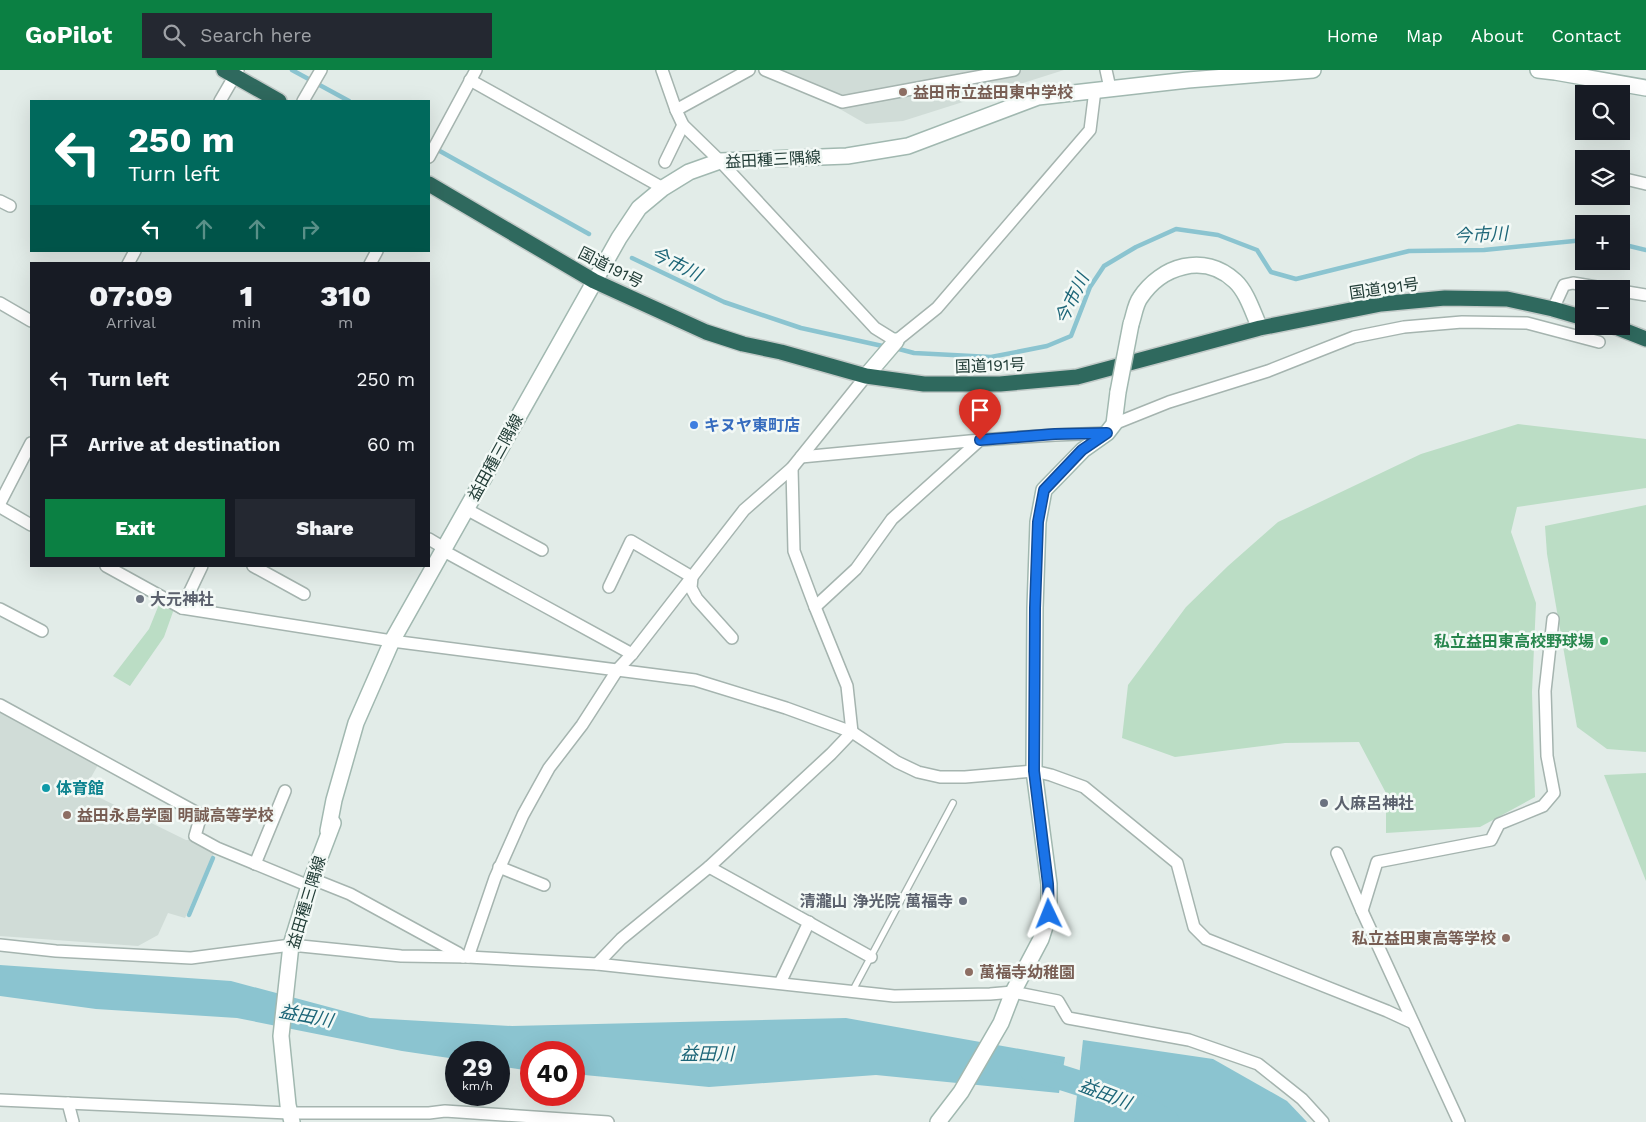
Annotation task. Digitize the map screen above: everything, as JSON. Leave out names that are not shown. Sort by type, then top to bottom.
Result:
[{"type":"highway","points":[[232,72],[276,100]]},
{"type":"highway","name":"国道191号","points":[[430,185],[594,281],[706,332],[743,344],[781,352],[866,376],[924,384],[1000,384],[1077,377],[1260,328],[1381,304],[1445,298],[1507,299],[1575,315]]},
{"type":"highway","points":[[1630,333],[1646,339]]},
{"type":"main road","name":"益田種三隅線","points":[[290,1113],[281,1036],[291,945],[328,831],[334,800],[356,723],[392,641],[442,550],[594,281],[639,208],[663,188],[689,172],[720,160],[848,156],[908,146],[1038,98],[1188,80],[1313,70]]},
{"type":"main road","points":[[1538,70],[1646,88]]},
{"type":"main road","points":[[938,1122],[961,1092],[1001,1023],[1013,992],[1040,938],[1049,914],[1048,884],[1034,771],[1035,608],[1038,522],[1044,490],[1082,450],[1110,429],[1138,300],[1153,282],[1175,269],[1195,264],[1217,268],[1236,281],[1260,328]]},
{"type":"main road","points":[[866,376],[896,341]]},
{"type":"street","points":[[304,100],[321,70]]},
{"type":"street","points":[[430,155],[476,70]]},
{"type":"street","points":[[676,110],[748,70]]},
{"type":"street","points":[[765,70],[842,102],[1014,70]]},
{"type":"street","points":[[660,71],[683,126],[720,160],[875,328],[896,341],[937,308],[1090,130],[1103,89],[1106,70]]},
{"type":"street","points":[[220,100],[232,72]]},
{"type":"street","points":[[470,80],[663,188]]},
{"type":"street","points":[[665,162],[683,126]]},
{"type":"street","points":[[1630,180],[1646,184]]},
{"type":"street","points":[[1553,309],[1564,285],[1575,283]]},
{"type":"street","points":[[1630,292],[1646,295]]},
{"type":"street","points":[[0,304],[30,320]]},
{"type":"street","points":[[802,458],[1110,429],[1169,402],[1268,371],[1354,337],[1404,327],[1462,322],[1527,324],[1599,342]]},
{"type":"street","points":[[466,957],[500,867],[523,815],[550,768],[582,725],[618,669],[632,654],[744,510],[802,458],[866,376]]},
{"type":"street","points":[[815,607],[856,569],[892,519],[980,440]]},
{"type":"street","points":[[0,504],[30,445]]},
{"type":"street","points":[[598,964],[621,939],[709,867],[831,754],[852,732],[847,686],[794,551],[792,468]]},
{"type":"street","points":[[0,508],[30,524]]},
{"type":"street","points":[[466,509],[542,550]]},
{"type":"street","points":[[430,540],[439,545],[442,550],[632,654]]},
{"type":"street","points":[[609,587],[631,541],[692,577]]},
{"type":"street","points":[[108,567],[182,608],[392,641],[695,680],[786,708],[852,732],[897,762],[918,772],[940,777],[965,777],[1034,771],[1084,787],[1177,863],[1194,927],[1206,939],[1413,1023]]},
{"type":"street","points":[[182,608],[202,567]]},
{"type":"street","points":[[255,567],[304,594]]},
{"type":"street","points":[[692,577],[691,588],[697,599],[732,638]]},
{"type":"street","points":[[0,609],[42,632]]},
{"type":"street","points":[[1362,911],[1377,862],[1491,840],[1499,824],[1543,806],[1554,793],[1546,756],[1545,691],[1553,619]]},
{"type":"street","points":[[0,705],[201,815],[195,836],[217,848],[309,886],[320,882],[350,894],[466,957]]},
{"type":"street","points":[[254,864],[285,791]]},
{"type":"street","points":[[1337,853],[1459,1122]]},
{"type":"street","points":[[500,867],[544,885]]},
{"type":"street","points":[[709,867],[871,957]]},
{"type":"street","points":[[780,983],[809,922]]},
{"type":"street","points":[[0,945],[191,958],[291,945],[400,956],[466,957],[598,964],[853,990],[894,996],[1013,992],[1058,1001],[1068,1018],[1189,1040],[1258,1064],[1302,1099],[1323,1122]]},
{"type":"street","points":[[0,1100],[290,1113],[429,1113],[445,1116],[608,1122]]},
{"type":"street","points":[[68,1103],[73,1122]]},
{"type":"lane","points":[[853,990],[953,803]]},
{"type":"shaded area","name":"益田市立益田東中学校","points":[[772,70],[1064,70],[903,121],[866,124]]},
{"type":"shaded area","name":"益田永島学園 明誠高等学校","points":[[0,711],[99,763],[84,790],[186,840],[192,840],[215,851],[185,918],[168,913],[158,935],[138,946],[0,936]]},
{"type":"green space","points":[[1518,424],[1646,439],[1646,488],[1517,507],[1511,532],[1536,603],[1532,692],[1535,797],[1480,827],[1386,833],[1386,793],[1359,742],[1285,743],[1175,757],[1122,738],[1128,685],[1186,607],[1228,566],[1278,522],[1421,454]]},
{"type":"green space","name":"私立益田東高校野球場","points":[[1646,505],[1646,752],[1607,749],[1577,727],[1547,554],[1545,526]]},
{"type":"green space","points":[[160,602],[174,609],[164,637],[130,686],[113,676],[149,629]]},
{"type":"green space","points":[[1646,773],[1646,881],[1604,775]]},
{"type":"water","name":"益田川","points":[[0,965],[231,981],[370,1018],[512,1026],[846,1018],[1065,1057],[1059,1093],[876,1075],[709,1087],[585,1075],[585,1041],[520,1041],[520,1069],[510,1068],[510,1041],[445,1041],[445,1057],[402,1051],[237,1018],[96,1009],[0,996]]},
{"type":"water","name":"益田川","points":[[1083,1040],[1213,1059],[1287,1101],[1307,1122],[1074,1122]]},
{"type":"waterway","name":"今市川","points":[[292,70],[347,100]]},
{"type":"waterway","name":"今市川","points":[[430,146],[589,234]]},
{"type":"waterway","name":"今市川","points":[[895,348],[914,353],[991,357],[1047,346],[1071,336],[1090,287],[1104,266],[1136,247],[1176,229],[1218,235],[1257,250],[1271,272],[1296,279],[1409,251],[1484,250],[1575,241]]},
{"type":"waterway","name":"今市川","points":[[1630,246],[1646,250]]},
{"type":"waterway","name":"今市川","points":[[632,258],[724,302],[801,328],[887,347]]},
{"type":"waterway","points":[[189,915],[213,858]]},
{"type":"waterway","name":"益田川","points":[[1030,1068],[1118,1097],[1167,1122]]},
{"type":"place","name":"益田市立益田東中学校","points":[[903,92]]},
{"type":"place","name":"キヌヤ東町店","points":[[694,425]]},
{"type":"place","name":"大元神社","points":[[140,599]]},
{"type":"place","name":"私立益田東高校野球場","points":[[1604,641]]},
{"type":"place","name":"体育館","points":[[46,788]]},
{"type":"place","name":"人麻呂神社","points":[[1324,803]]},
{"type":"place","name":"益田永島学園 明誠高等学校","points":[[67,815]]},
{"type":"place","name":"清瀧山 浄光院 萬福寺","points":[[963,901]]},
{"type":"place","name":"私立益田東高等学校","points":[[1506,938]]},
{"type":"place","name":"萬福寺幼稚園","points":[[969,972]]},
{"type":"route","points":[[980,440],[1055,434],[1107,433],[1082,450],[1044,490],[1038,522],[1035,608],[1034,771],[1048,884],[1049,914]]}]
